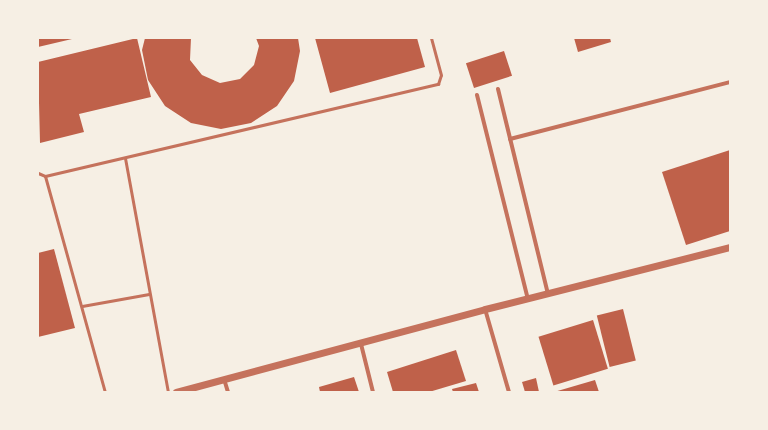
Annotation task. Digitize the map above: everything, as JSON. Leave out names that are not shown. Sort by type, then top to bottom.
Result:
[{"type":"street","points":[[510,139],[730,82]]},
{"type":"street","points":[[498,89],[548,294]]},
{"type":"street","points":[[477,95],[528,299]]},
{"type":"street","points":[[176,392],[361,344],[485,309],[730,248]]},
{"type":"street","points":[[485,309],[509,392]]},
{"type":"street","points":[[361,344],[373,392]]},
{"type":"street","points":[[224,379],[228,392]]},
{"type":"lane","points":[[38,173],[45,176],[438,84],[441,75],[431,38]]},
{"type":"lane","points":[[125,158],[168,392]]},
{"type":"lane","points":[[45,176],[105,392]]},
{"type":"lane","points":[[82,306],[149,294]]},
{"type":"building","points":[[38,38],[71,38],[72,39],[38,47]]},
{"type":"building","points":[[137,38],[151,97],[79,114],[84,132],[40,143],[38,62]]},
{"type":"building","points":[[145,38],[191,38],[190,60],[202,75],[220,83],[240,79],[254,65],[259,46],[256,38],[298,38],[300,51],[294,81],[277,106],[251,123],[221,129],[191,123],[165,106],[148,80],[142,50]]},
{"type":"building","points":[[315,38],[417,38],[425,67],[330,93]]},
{"type":"building","points":[[574,38],[610,38],[611,42],[578,52]]},
{"type":"building","points":[[504,51],[512,76],[474,88],[466,63]]},
{"type":"building","points":[[730,150],[730,231],[686,245],[662,172]]},
{"type":"building","points":[[54,249],[75,328],[38,337],[38,253]]},
{"type":"building","points":[[623,309],[636,360],[610,367],[597,316]]},
{"type":"building","points":[[593,320],[608,369],[553,385],[538,337]]},
{"type":"building","points":[[456,350],[466,381],[429,392],[393,392],[387,372]]},
{"type":"building","points":[[354,377],[359,392],[320,392],[319,387]]},
{"type":"building","points":[[536,378],[539,392],[525,392],[522,382]]},
{"type":"building","points":[[595,380],[599,392],[554,392]]},
{"type":"building","points":[[476,383],[479,392],[453,392],[452,389]]}]
